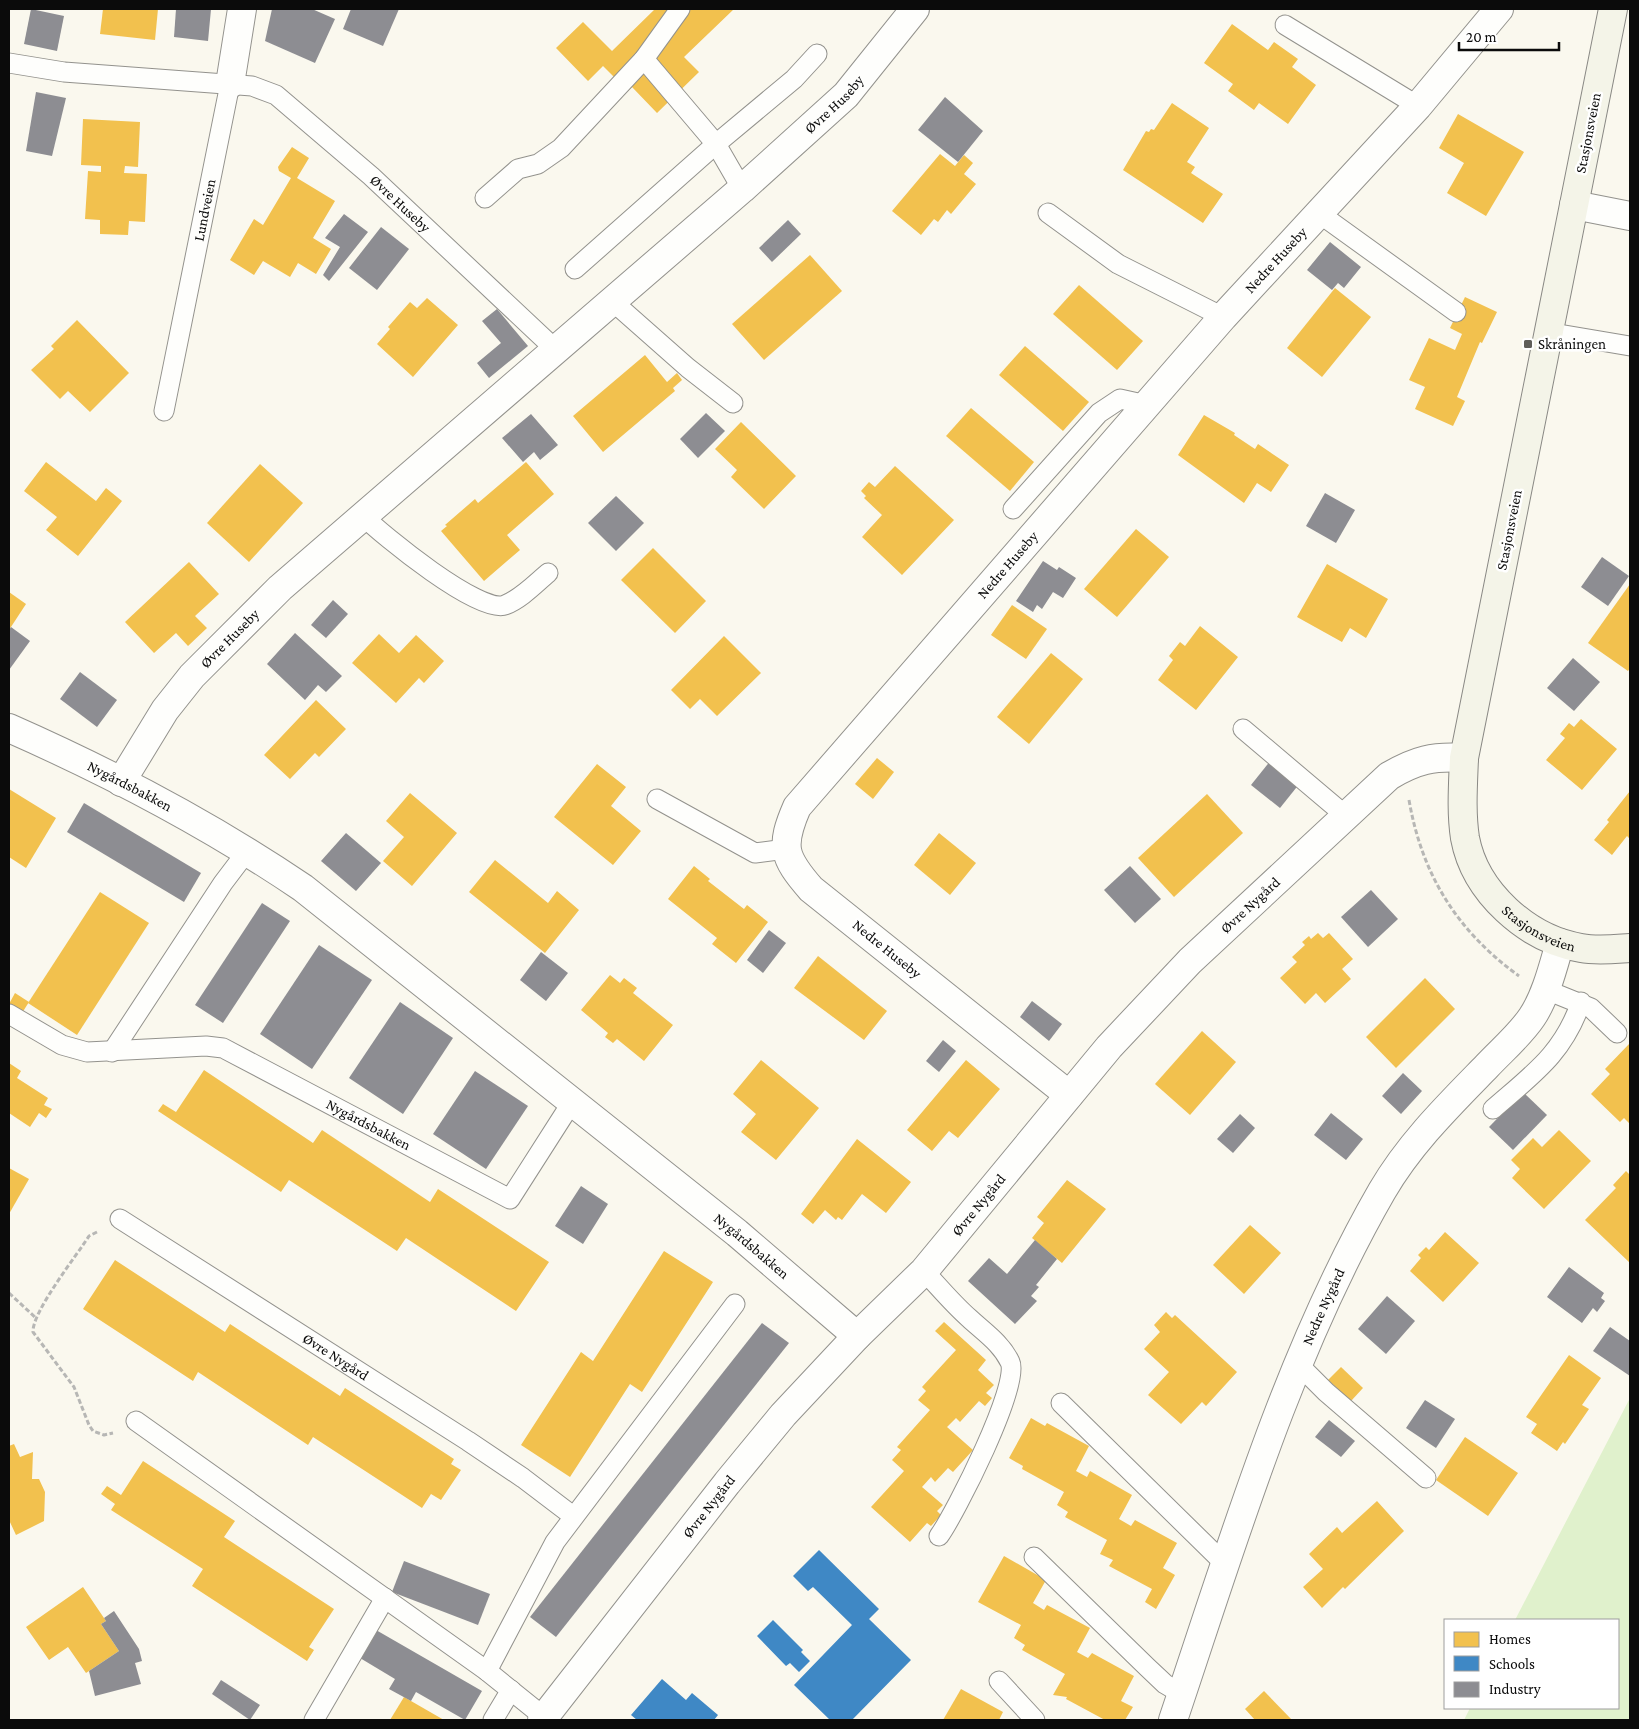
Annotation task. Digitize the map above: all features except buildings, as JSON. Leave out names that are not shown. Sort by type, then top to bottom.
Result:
[{"type":"main road","name":"Stasjonsveien","points":[[1613,9],[1547,332],[1464,758],[1462,813],[1466,840],[1474,867],[1500,905],[1519,921],[1560,943],[1581,948],[1630,948]]},
{"type":"street","name":"Lundveien","points":[[230,84],[242,9]]},
{"type":"street","name":"Øvre Huseby","points":[[121,782],[165,710],[192,676],[280,588],[362,515],[556,350],[611,300],[742,190],[846,95],[915,9]]},
{"type":"street","name":"Nedre Huseby","points":[[1069,1094],[811,889],[793,869],[786,849],[786,831],[797,807],[1223,317],[1418,106],[1499,9]]},
{"type":"street","points":[[1574,205],[1630,216]]},
{"type":"street","name":"Nygårdsbakken","points":[[9,728],[121,782],[248,850],[303,888],[359,930],[745,1239],[856,1336]]},
{"type":"street","name":"Øvre Nygård","points":[[543,1719],[727,1483],[783,1415],[856,1336],[924,1271],[1069,1094],[1190,960],[1389,776],[1406,766],[1427,758],[1464,758]]},
{"type":"street","name":"Nedre Nygård","points":[[1173,1720],[1225,1564],[1298,1364],[1313,1327],[1360,1230],[1398,1165],[1428,1126],[1533,1016],[1560,943]]},
{"type":"lane","points":[[485,198],[518,168],[538,164],[561,148],[644,59],[680,9]]},
{"type":"lane","points":[[1285,25],[1418,106]]},
{"type":"lane","points":[[575,269],[716,144],[794,79],[817,54]]},
{"type":"lane","points":[[644,59],[716,144],[742,190]]},
{"type":"lane","name":"Øvre Huseby","points":[[9,63],[64,72],[252,86],[276,95],[371,176],[556,350]]},
{"type":"lane","name":"Lundveien","points":[[164,411],[230,84]]},
{"type":"lane","points":[[1048,213],[1118,264],[1223,317]]},
{"type":"lane","points":[[1320,214],[1456,312]]},
{"type":"lane","points":[[611,300],[688,368],[733,403]]},
{"type":"lane","points":[[1547,332],[1630,346]]},
{"type":"lane","points":[[1013,509],[1099,413],[1120,399],[1147,405]]},
{"type":"lane","points":[[362,515],[382,535],[420,562],[471,596],[491,606],[505,605],[548,573]]},
{"type":"lane","points":[[1243,729],[1346,816]]},
{"type":"lane","points":[[657,799],[756,853],[786,849]]},
{"type":"lane","points":[[112,1052],[224,882],[248,850]]},
{"type":"lane","points":[[1544,989],[1581,1002],[1599,1014],[1617,1033]]},
{"type":"lane","points":[[1493,1109],[1554,1055],[1566,1038],[1581,1002]]},
{"type":"lane","name":"Nygårdsbakken","points":[[9,1014],[62,1045],[87,1052],[206,1046],[222,1048],[510,1199],[572,1102]]},
{"type":"lane","name":"Øvre Nygård","points":[[120,1219],[524,1478],[573,1516]]},
{"type":"lane","points":[[924,1271],[968,1318],[997,1342],[1011,1363],[1012,1370],[1012,1379],[968,1486],[951,1520],[939,1536]]},
{"type":"lane","points":[[487,1671],[555,1542],[735,1304]]},
{"type":"lane","points":[[1298,1364],[1326,1392],[1426,1478]]},
{"type":"lane","points":[[1061,1402],[1225,1564]]},
{"type":"lane","name":"Øvre Nygård","points":[[136,1420],[487,1671],[543,1719]]},
{"type":"lane","points":[[1034,1557],[1147,1668],[1165,1684],[1182,1694]]},
{"type":"lane","points":[[314,1720],[385,1598]]},
{"type":"lane","points":[[1000,1681],[1035,1720]]},
{"type":"lane","points":[[493,1720],[510,1690]]},
{"type":"path","points":[[120,1219],[90,1236],[36,1318],[33,1332],[74,1387],[93,1430],[110,1435],[136,1420]]},
{"type":"path","points":[[9,1293],[36,1318]]},
{"type":"green space","points":[[1630,1398],[1630,1720],[1464,1720],[1470,1709],[1619,1709],[1619,1619],[1516,1619]]},
{"type":"place","name":"Skråningen","points":[[1528,344]]}]
